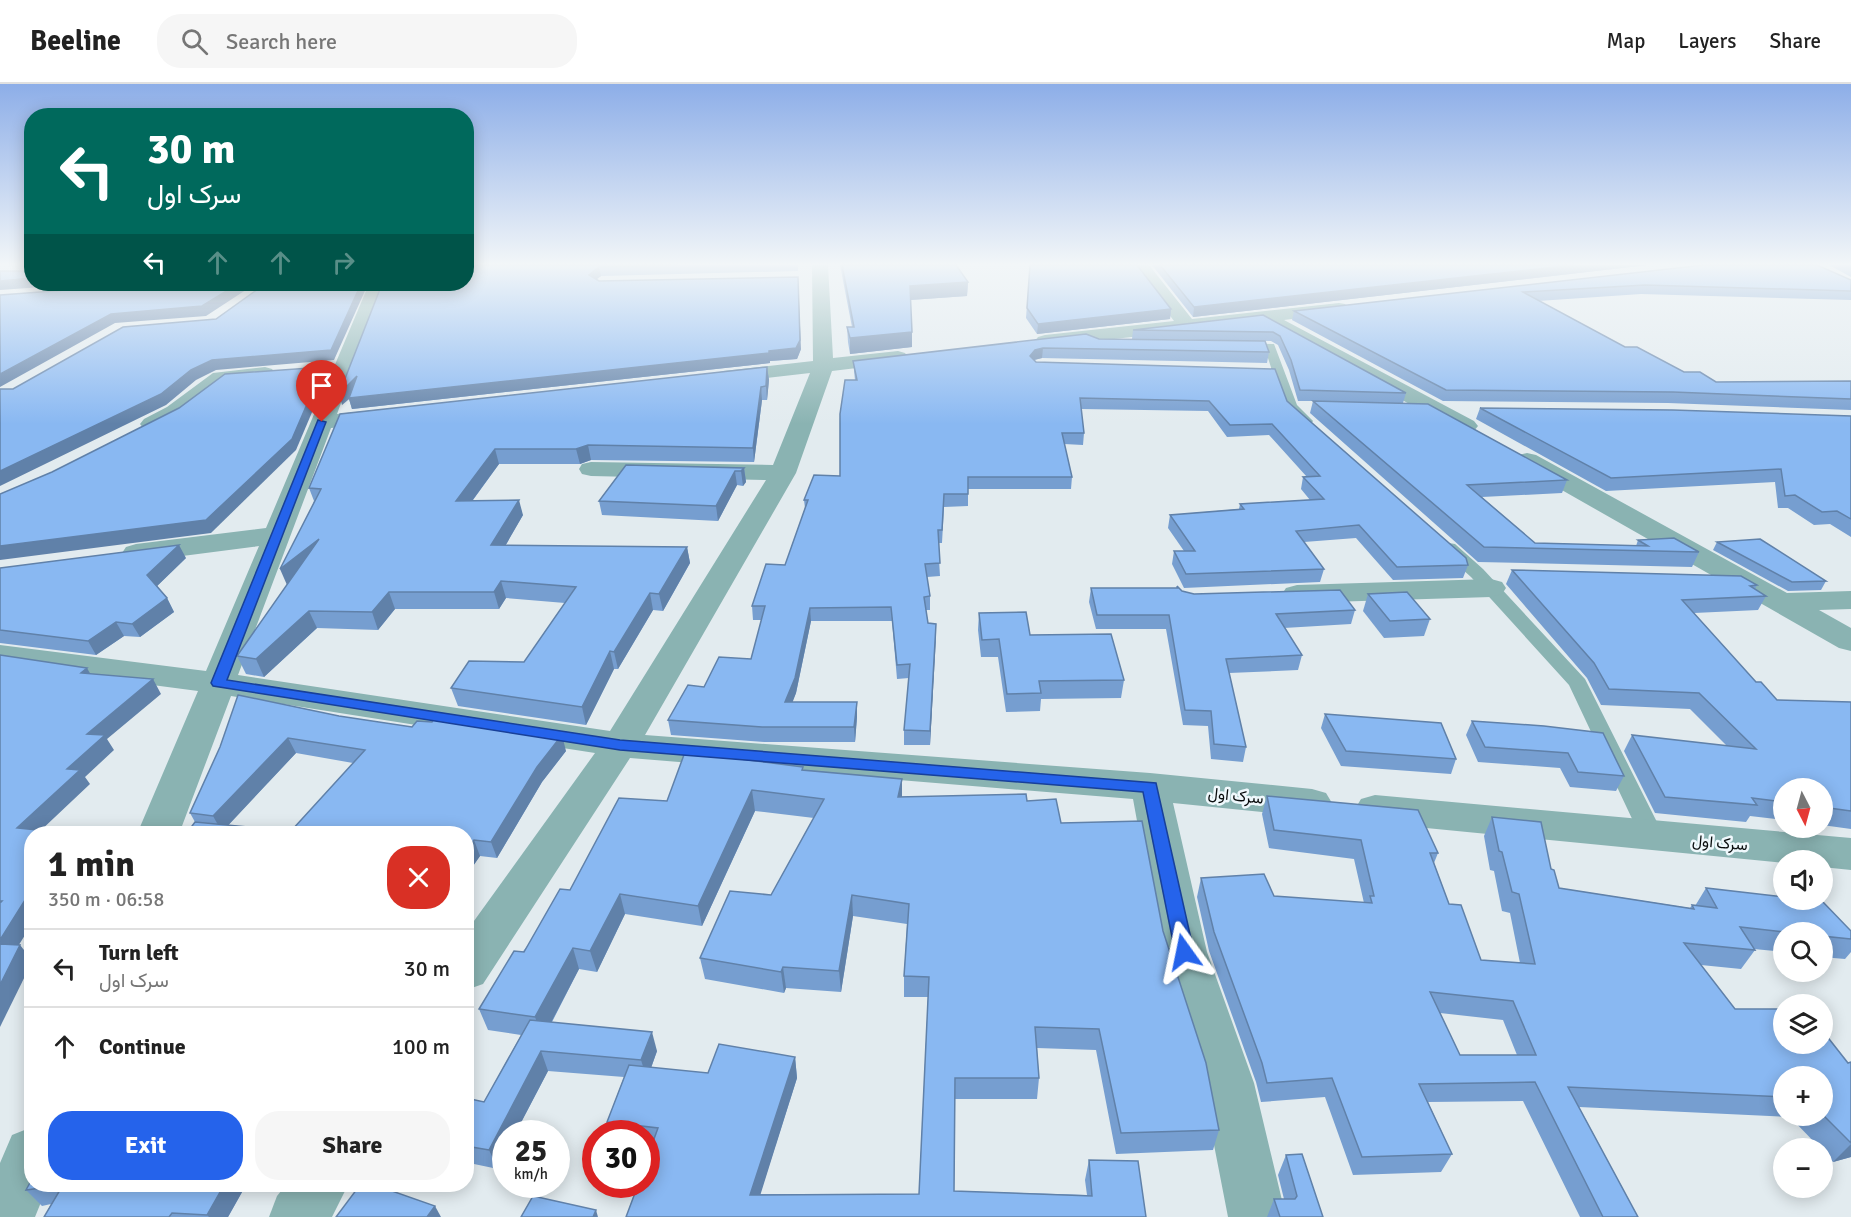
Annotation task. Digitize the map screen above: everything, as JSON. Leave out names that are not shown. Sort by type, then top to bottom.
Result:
[{"type":"street","points":[[162,826],[322,422],[332,369],[359,318]]},
{"type":"street","points":[[474,958],[620,745],[783,473],[823,366],[818,318]]},
{"type":"street","points":[[1181,318],[1187,325]]},
{"type":"street","points":[[1023,344],[1248,318]]},
{"type":"street","points":[[1267,318],[1438,410],[1851,641]]},
{"type":"street","points":[[706,379],[917,355]]},
{"type":"street","points":[[1256,370],[1277,371]]},
{"type":"street","points":[[133,434],[176,412],[205,387],[224,376],[286,371]]},
{"type":"street","points":[[1438,410],[1484,410]]},
{"type":"street","points":[[322,422],[403,413]]},
{"type":"street","points":[[591,469],[783,473]]},
{"type":"street","points":[[116,556],[277,535]]},
{"type":"street","points":[[1679,577],[1738,579]]},
{"type":"street","points":[[1271,594],[1493,578]]},
{"type":"street","points":[[1780,602],[1851,600]]},
{"type":"street","name":"سرک اول","points":[[0,655],[218,683],[620,745],[1150,787],[1851,854]]},
{"type":"street","points":[[1150,787],[1184,952],[1228,1083],[1257,1217]]},
{"type":"street","points":[[6,1217],[24,1173]]},
{"type":"street","points":[[298,1217],[315,1192]]},
{"type":"lane","points":[[1082,337],[1098,344],[1155,345]]},
{"type":"lane","points":[[1224,346],[1270,346],[1291,407],[1318,431]]},
{"type":"lane","points":[[1291,407],[1312,407]]},
{"type":"lane","points":[[1407,409],[1438,410]]},
{"type":"lane","points":[[1432,533],[1493,578],[1578,682],[1652,836]]},
{"type":"building","points":[[0,318],[104,318],[0,374]]},
{"type":"building","points":[[346,318],[331,350],[212,360],[191,370],[161,394],[0,471],[0,389],[13,389],[123,327],[216,319]]},
{"type":"building","points":[[369,318],[799,318],[800,340],[796,348],[769,351],[769,353],[349,398],[357,376],[339,394]]},
{"type":"building","points":[[852,318],[911,318],[912,332],[850,338],[847,327],[854,327]]},
{"type":"building","points":[[1034,318],[1092,318],[1038,324]]},
{"type":"building","points":[[1238,318],[1268,318],[1406,393],[1300,390],[1291,360],[1280,336],[1273,332],[1133,330]]},
{"type":"building","points":[[1307,318],[1571,318],[1625,347],[1637,347],[1684,372],[1700,372],[1716,382],[1851,381],[1851,399],[1673,392],[1446,390]]},
{"type":"building","points":[[1086,334],[1099,339],[1265,341],[1269,352],[1043,348],[1035,350],[1030,356],[1036,362],[1275,369],[1287,401],[1466,558],[1468,565],[1397,567],[1359,525],[1296,531],[1324,569],[1186,574],[1174,551],[1195,551],[1170,515],[1244,509],[1240,504],[1324,499],[1303,477],[1320,476],[1272,424],[1230,425],[1209,401],[1080,398],[1084,433],[1062,433],[1072,477],[968,477],[968,494],[944,494],[942,530],[938,530],[940,563],[925,564],[930,596],[924,597],[928,623],[936,624],[930,731],[904,730],[910,664],[897,665],[891,607],[810,608],[795,678],[785,702],[857,702],[854,727],[762,727],[668,720],[688,685],[704,687],[719,657],[751,659],[765,606],[752,606],[766,564],[785,565],[808,500],[804,500],[814,475],[840,476],[840,414],[845,380],[857,380],[853,361]]},
{"type":"building","points":[[323,367],[292,439],[206,520],[0,546],[0,494],[52,472],[179,408],[225,374]]},
{"type":"building","points":[[767,367],[766,386],[761,387],[753,448],[588,445],[576,449],[495,449],[456,501],[519,500],[491,545],[687,547],[659,594],[650,593],[614,652],[610,651],[582,707],[451,688],[469,661],[524,662],[576,587],[501,581],[494,592],[389,592],[372,612],[309,611],[256,659],[237,656],[319,539],[280,569],[321,489],[309,488],[340,414]]},
{"type":"building","points":[[1313,401],[1428,404],[1567,480],[1467,485],[1535,543],[1648,546],[1638,540],[1674,538],[1699,552],[1484,547]]},
{"type":"building","points":[[1480,408],[1673,410],[1851,416],[1851,519],[1837,511],[1822,512],[1795,495],[1785,496],[1781,469],[1611,478]]},
{"type":"building","points":[[626,465],[744,468],[741,471],[735,471],[716,506],[599,501]]},
{"type":"building","points":[[1760,539],[1826,581],[1792,582],[1717,542]]},
{"type":"building","points":[[179,545],[147,575],[167,598],[132,624],[116,622],[88,641],[0,630],[0,568]]},
{"type":"building","points":[[1512,570],[1741,576],[1757,585],[1750,586],[1766,596],[1682,600],[1756,682],[1761,682],[1777,700],[1851,702],[1851,811],[1833,809],[1833,778],[1773,778],[1773,801],[1752,798],[1757,805],[1665,797],[1632,735],[1756,749],[1699,693],[1609,689],[1594,663]]},
{"type":"building","points":[[1177,586],[1182,591],[1194,594],[1340,590],[1355,610],[1276,614],[1302,655],[1226,659],[1246,747],[1214,744],[1211,711],[1185,710],[1169,615],[1097,615],[1091,588],[1178,588]]},
{"type":"building","points":[[1407,592],[1430,619],[1390,621],[1368,594]]},
{"type":"building","points":[[1026,612],[1030,635],[1111,634],[1124,680],[1039,681],[1041,693],[1007,694],[999,639],[982,640],[979,613]]},
{"type":"building","points":[[0,655],[87,668],[81,673],[153,679],[87,734],[105,735],[67,769],[80,770],[17,828],[24,829],[24,902],[0,940],[0,903],[2,901],[0,901]]},
{"type":"building","points":[[238,695],[339,716],[412,727],[417,721],[432,722],[436,716],[562,735],[537,767],[491,842],[474,840],[474,826],[296,826],[365,750],[288,738],[213,816],[190,813],[220,747]]},
{"type":"building","points":[[1325,714],[1441,723],[1456,759],[1346,751]]},
{"type":"building","points":[[1472,721],[1603,733],[1624,776],[1578,772],[1568,753],[1485,747]]},
{"type":"building","points":[[685,752],[803,767],[802,770],[902,779],[898,797],[1026,794],[1027,801],[1056,799],[1061,823],[1142,821],[1163,931],[1206,1063],[1219,1130],[1121,1133],[1099,1029],[1035,1027],[1039,1078],[955,1078],[954,1191],[1092,1196],[1089,1160],[1138,1161],[1146,1217],[626,1217],[633,1198],[660,1198],[660,1120],[608,1120],[629,1065],[708,1073],[719,1044],[795,1057],[750,1195],[919,1194],[929,977],[904,976],[909,904],[852,895],[839,971],[783,967],[781,972],[700,958],[730,891],[771,895],[824,799],[752,790],[698,906],[620,894],[590,951],[573,948],[535,1017],[479,1009],[514,951],[524,952],[560,889],[570,890],[619,798],[667,801]]},
{"type":"building","points":[[1267,796],[1418,810],[1438,853],[1430,853],[1449,904],[1461,905],[1481,960],[1535,964],[1519,894],[1512,892],[1502,852],[1499,851],[1492,817],[1541,822],[1551,869],[1554,870],[1559,888],[1694,909],[1692,905],[1717,908],[1706,888],[1773,896],[1773,910],[1831,910],[1851,931],[1851,939],[1833,937],[1833,922],[1773,922],[1773,931],[1740,927],[1755,950],[1684,943],[1735,1009],[1773,1009],[1773,1054],[1833,1054],[1833,1044],[1848,1063],[1851,1062],[1851,1143],[1833,1125],[1833,1066],[1773,1066],[1773,1096],[1568,1087],[1638,1217],[1603,1217],[1535,1082],[1419,1084],[1452,1154],[1362,1157],[1332,1078],[1267,1083],[1262,1063],[1214,932],[1201,878],[1264,874],[1274,896],[1372,903],[1370,896],[1374,896],[1361,840],[1274,830]],"holes":[[[1430,992],[1513,1001],[1536,1055],[1460,1055]]]},
{"type":"building","points":[[195,822],[238,826],[192,826]]},
{"type":"building","points":[[0,944],[20,945],[0,985]]},
{"type":"building","points":[[530,1020],[652,1032],[641,1060],[541,1051],[505,1120],[492,1120],[492,1144],[489,1150],[474,1147],[474,1100],[484,1102]]},
{"type":"building","points":[[1302,1154],[1323,1217],[1280,1217],[1274,1199],[1295,1199],[1297,1196],[1286,1155]]},
{"type":"building","points":[[59,1192],[220,1192],[207,1215],[172,1213],[169,1217],[44,1217]]},
{"type":"building","points":[[355,1192],[395,1192],[435,1206],[427,1217],[336,1217]]},
{"type":"building","points":[[532,1198],[542,1198],[596,1210],[593,1217],[521,1217]]},
{"type":"route","points":[[322,422],[218,683],[620,745],[1150,787],[1184,952]]}]
